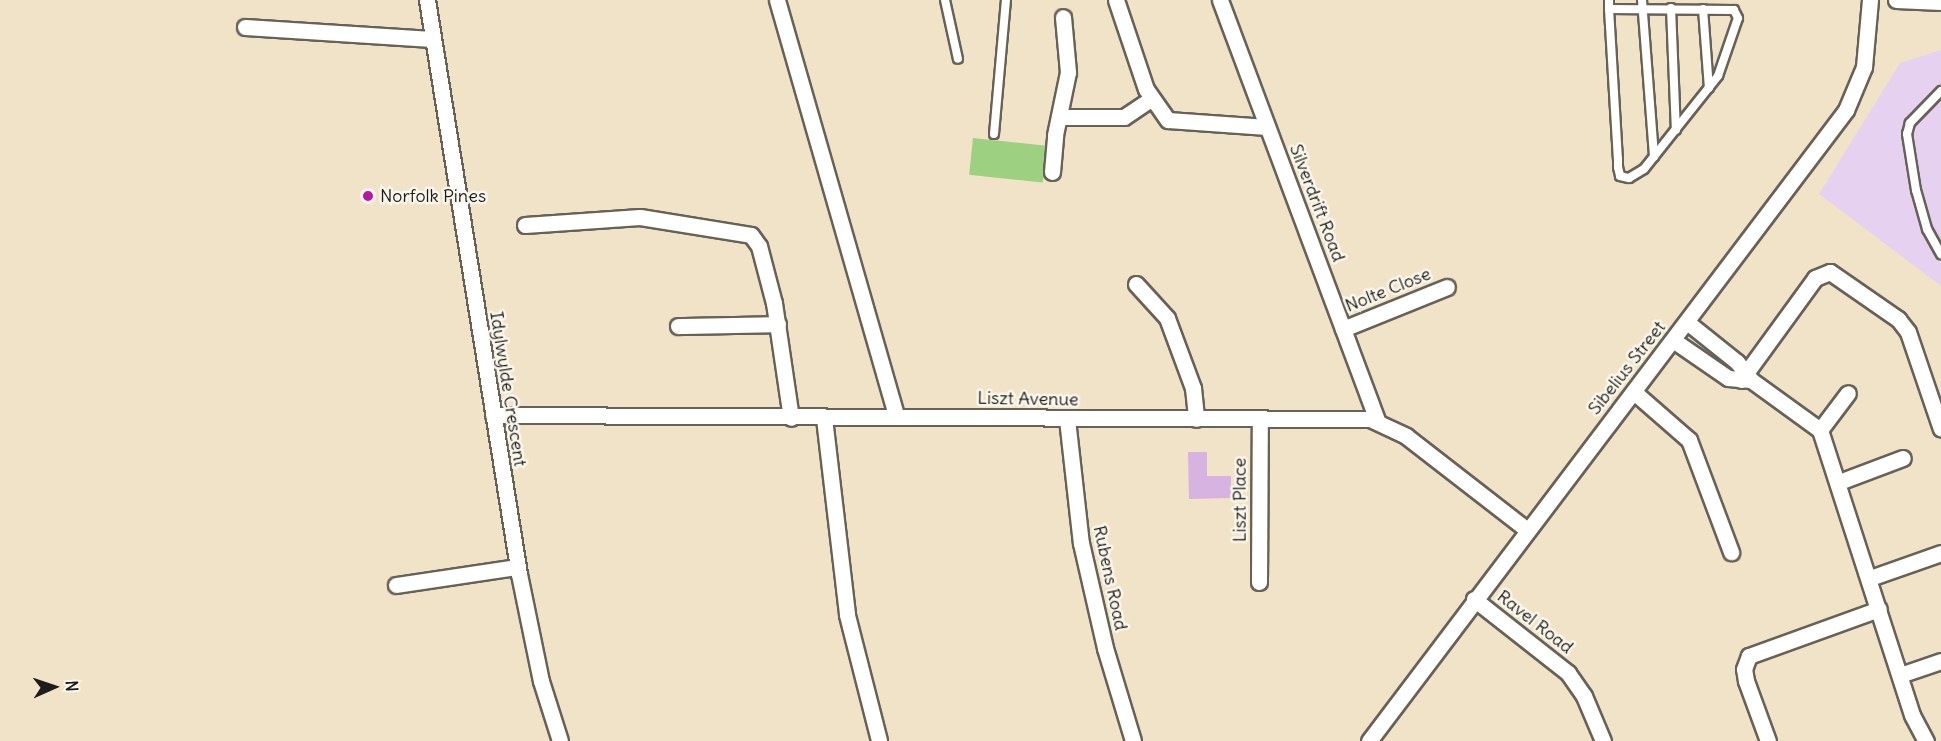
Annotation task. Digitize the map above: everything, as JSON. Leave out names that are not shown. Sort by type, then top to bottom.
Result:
[{"type":"street","name":"Idylwylde Crescent","points":[[427,0],[518,567],[541,681],[560,741]]},
{"type":"street","points":[[777,0],[896,416]]},
{"type":"street","points":[[1116,0],[1151,99],[1168,120],[1178,123],[1267,127]]},
{"type":"street","name":"Silverdrift Road","points":[[1220,0],[1377,421]]},
{"type":"street","name":"Sibelius Street","points":[[1369,741],[1526,529],[1634,392],[1851,102],[1864,67],[1870,0]]},
{"type":"street","points":[[1896,0],[1941,2]]},
{"type":"street","points":[[1052,172],[1068,72],[1063,17]]},
{"type":"street","points":[[245,27],[432,39]]},
{"type":"street","points":[[1059,117],[1124,117],[1151,99]]},
{"type":"street","points":[[525,225],[640,217],[742,231],[759,246],[778,324],[791,418]]},
{"type":"street","points":[[1746,377],[1815,278],[1830,272],[1903,326],[1938,412],[1941,429]]},
{"type":"street","points":[[1136,284],[1167,318],[1193,388],[1196,419]]},
{"type":"street","name":"Nolte Close","points":[[1343,329],[1447,288]]},
{"type":"street","points":[[1687,322],[1746,377],[1820,430],[1870,578],[1912,715],[1926,741]]},
{"type":"street","points":[[678,326],[778,324]]},
{"type":"street","points":[[1673,340],[1728,378],[1746,377]]},
{"type":"street","points":[[1634,392],[1689,440],[1731,552]]},
{"type":"street","points":[[1820,430],[1848,393]]},
{"type":"street","name":"Liszt Avenue","points":[[493,415],[791,418],[896,416],[1067,419],[1260,418],[1377,421],[1406,436],[1526,529]]},
{"type":"street","points":[[824,418],[847,615],[879,741]]},
{"type":"street","name":"Liszt Place","points":[[1259,582],[1260,418]]},
{"type":"street","name":"Rubens Road","points":[[1067,419],[1081,543],[1105,648],[1133,741]]},
{"type":"street","points":[[1839,482],[1903,458]]},
{"type":"street","points":[[1870,578],[1941,553]]},
{"type":"street","points":[[396,585],[518,567]]},
{"type":"street","name":"Ravel Road","points":[[1474,599],[1568,673],[1584,696],[1603,741]]},
{"type":"street","points":[[1768,741],[1746,681],[1744,669],[1749,656],[1879,609]]},
{"type":"street","points":[[1900,675],[1941,661]]},
{"type":"lane","points":[[945,0],[958,59]]},
{"type":"lane","points":[[994,134],[1006,0]]},
{"type":"lane","points":[[1609,4],[1734,10],[1738,18],[1727,59],[1709,88],[1638,176],[1620,176],[1609,4]]},
{"type":"lane","points":[[1643,4],[1654,157]]},
{"type":"lane","points":[[1671,8],[1676,130]]},
{"type":"lane","points":[[1703,9],[1709,88]]},
{"type":"lane","points":[[1941,91],[1910,123],[1907,134],[1916,190],[1927,229],[1941,254]]},
{"type":"shaded area","points":[[1941,50],[1941,286],[1819,194],[1900,63]]},
{"type":"green space","points":[[973,138],[1047,146],[1043,183],[969,175]]},
{"type":"building","points":[[1188,452],[1207,452],[1207,476],[1231,476],[1231,498],[1189,499]]},
{"type":"place","name":"Norfolk Pines","points":[[368,196]]}]
